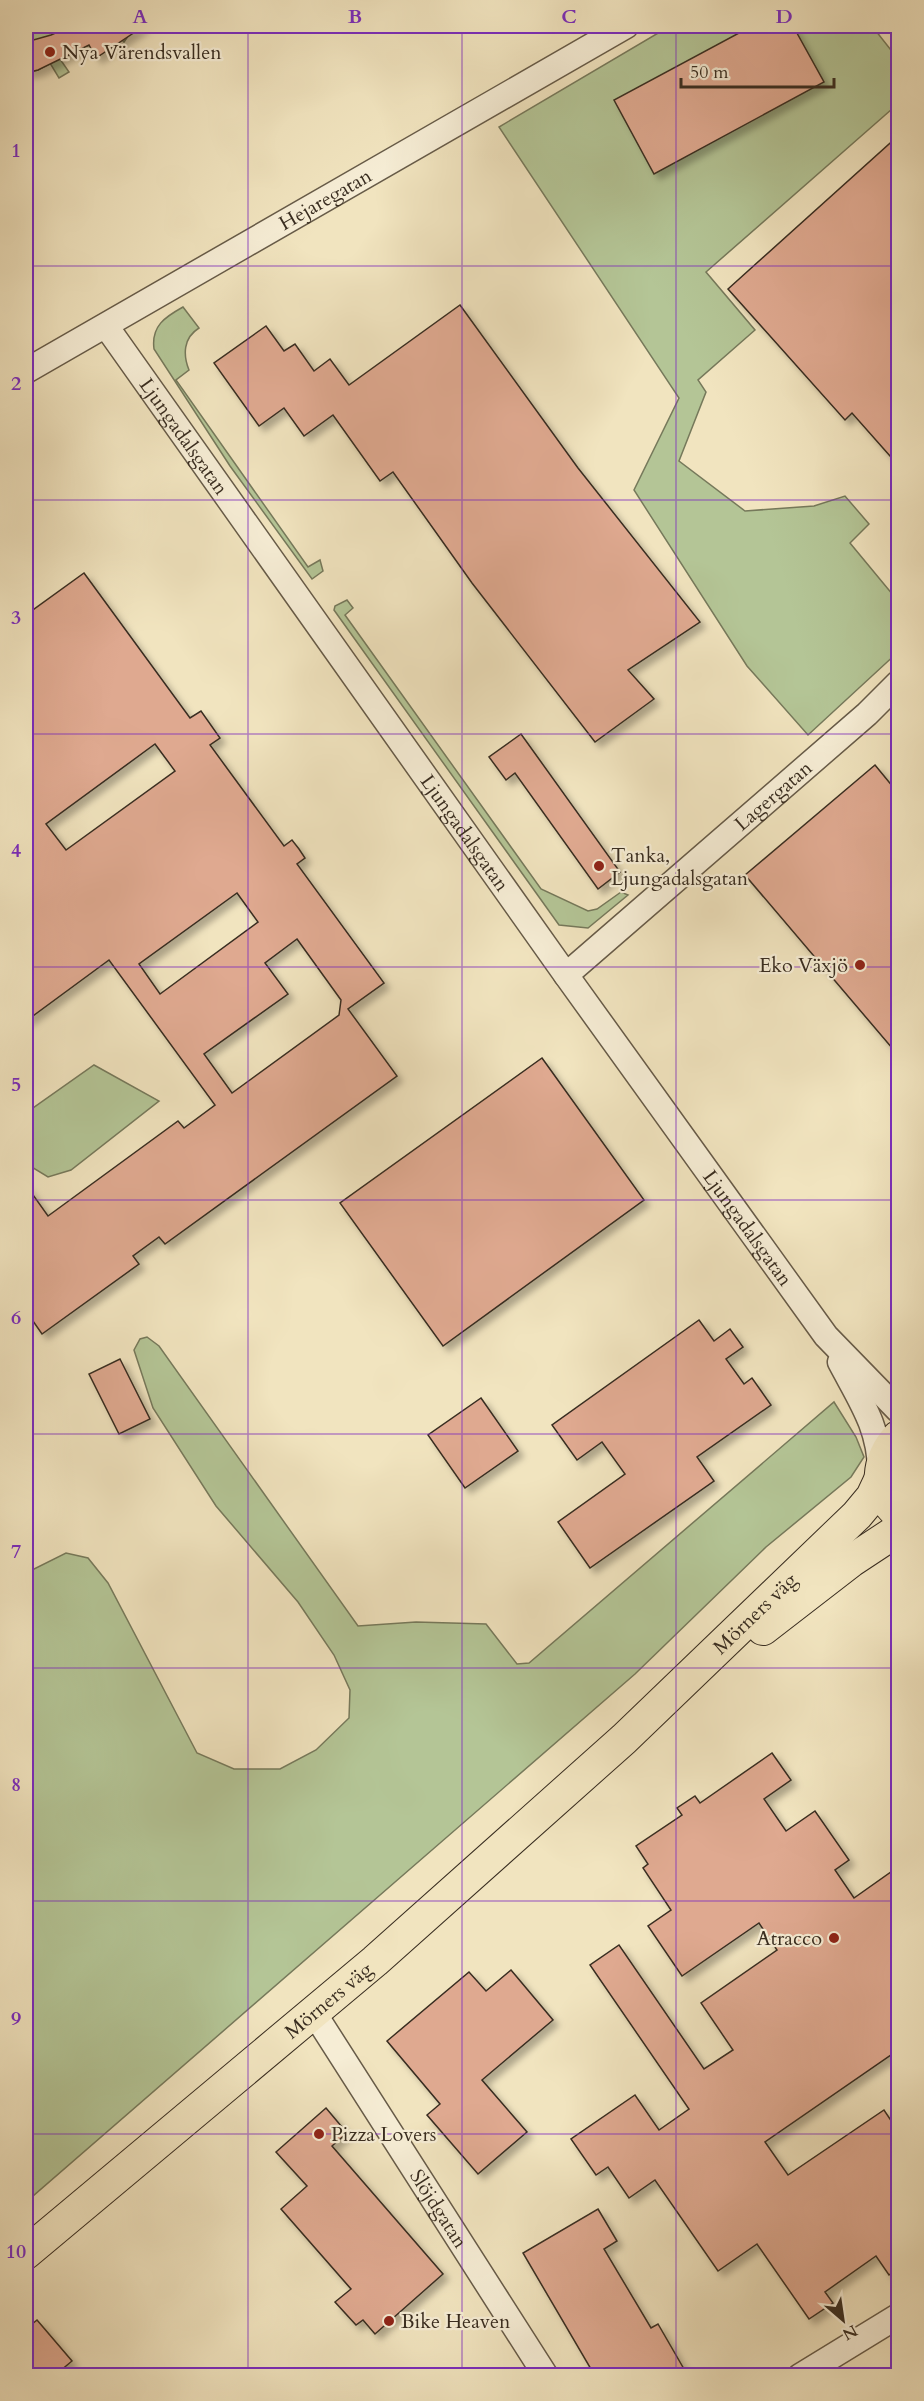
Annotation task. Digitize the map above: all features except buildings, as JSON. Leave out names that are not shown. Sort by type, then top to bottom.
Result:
[{"type":"main road","name":"Mörners väg","points":[[26,2253],[314,2013],[624,1739],[857,1515],[872,1497],[887,1450],[898,1437]]},
{"type":"main road","points":[[880,1476],[892,1508],[898,1513]]},
{"type":"main road","name":"Mörners väg","points":[[624,1739],[851,1561],[898,1530]]},
{"type":"street","name":"Hejaregatan","points":[[26,371],[626,26]]},
{"type":"street","name":"Ljungadalsgatan","points":[[106,326],[566,975],[826,1336],[872,1423],[880,1446],[880,1476]]},
{"type":"street","name":"Lagergatan","points":[[566,975],[873,709],[898,683]]},
{"type":"street","name":"Ljungadalsgatan","points":[[826,1336],[898,1410]]},
{"type":"street","name":"Slöjdgatan","points":[[314,2013],[546,2376]]},
{"type":"street","points":[[800,2376],[898,2316]]},
{"type":"green space","name":"Nya Värendsvallen","points":[[26,26],[135,26],[124,42],[121,39],[96,58],[89,45],[60,59],[69,72],[59,78],[50,63],[38,70],[26,73]]},
{"type":"green space","points":[[670,26],[872,26],[898,59],[898,116],[892,109],[706,272],[755,330],[698,380],[706,392],[679,461],[745,511],[814,506],[845,496],[869,524],[850,543],[898,601],[898,652],[808,735],[747,666],[634,490],[679,398],[499,127]]},
{"type":"green space","points":[[183,307],[199,328],[187,342],[185,353],[189,370],[176,380],[308,567],[320,560],[323,571],[312,579],[230,466],[154,349],[157,328],[170,315]]},
{"type":"green space","points":[[347,600],[353,608],[345,615],[541,889],[588,911],[597,909],[621,892],[628,895],[588,928],[559,925],[334,610],[335,606]]},
{"type":"green space","points":[[94,1065],[159,1101],[71,1170],[48,1177],[30,1166],[26,1150],[26,1113]]},
{"type":"green space","points":[[147,1337],[159,1346],[358,1626],[416,1622],[486,1624],[517,1664],[529,1663],[834,1402],[856,1437],[864,1457],[851,1477],[766,1547],[635,1674],[26,2202],[26,1573],[66,1553],[88,1558],[108,1583],[197,1753],[234,1769],[280,1769],[316,1750],[349,1718],[350,1690],[334,1655],[298,1602],[216,1506],[153,1408],[134,1350],[140,1339]]},
{"type":"place","name":"Nya Värendsvallen","points":[[50,52]]},
{"type":"place","name":"Tanka, Ljungadalsgatan","points":[[599,866]]},
{"type":"place","name":"Eko Växjö","points":[[860,965]]},
{"type":"place","name":"Atracco","points":[[834,1938]]},
{"type":"place","name":"Pizza Lovers","points":[[319,2134]]},
{"type":"place","name":"Bike Heaven","points":[[389,2321]]}]
